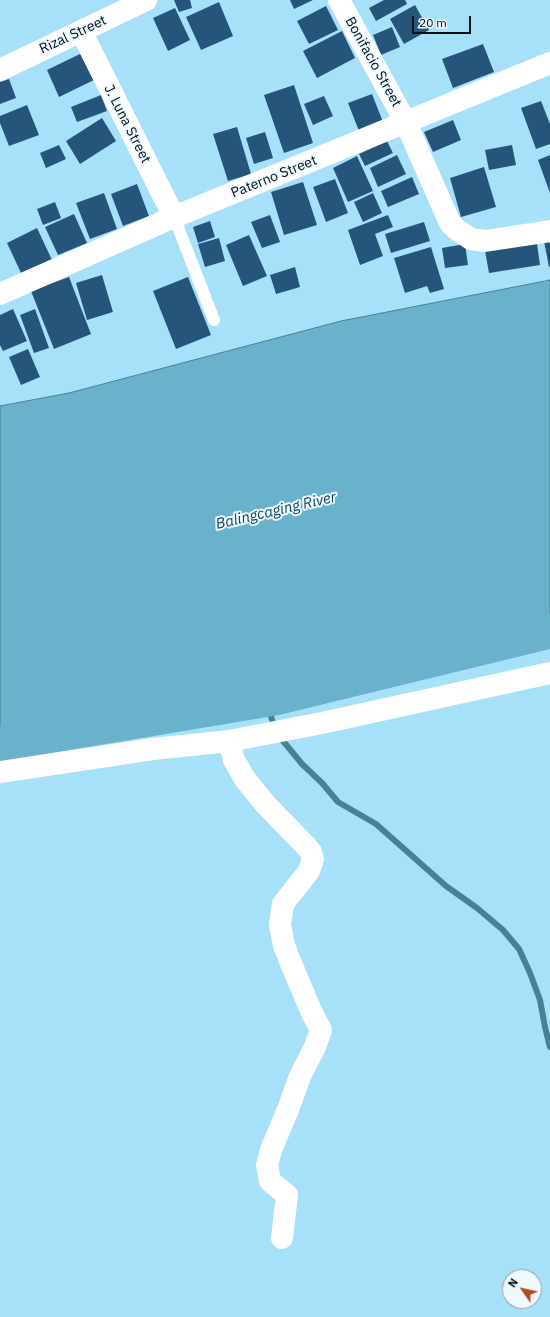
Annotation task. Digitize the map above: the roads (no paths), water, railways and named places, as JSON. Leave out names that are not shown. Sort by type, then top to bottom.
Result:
[{"type":"street","name":"Rizal Street","points":[[3,63],[80,31],[146,0]]},
{"type":"street","name":"Bonifacio Street","points":[[339,0],[406,123],[450,223],[462,235],[471,239],[485,241],[550,231]]},
{"type":"street","name":"J. Luna Street","points":[[80,31],[174,217]]},
{"type":"street","name":"Paterno Street","points":[[0,294],[174,217],[550,63]]},
{"type":"street","points":[[0,772],[153,749],[229,741],[322,723],[550,673]]},
{"type":"street","points":[[229,741],[234,760],[245,779],[266,805],[307,847],[311,852],[313,859],[310,871],[283,904],[280,925],[284,945],[290,961],[312,1013],[321,1030],[315,1047],[300,1076],[271,1150],[267,1165],[270,1181],[287,1195],[282,1238]]},
{"type":"lane","points":[[174,217],[214,320]]},
{"type":"water","name":"Balingcaging River","points":[[550,280],[550,631],[275,698],[0,744],[0,406],[69,393],[341,321]]},
{"type":"waterway","points":[[0,744],[275,698],[550,631]]},
{"type":"waterway","points":[[263,693],[268,699],[269,711],[275,728]]},
{"type":"waterway","points":[[279,736],[302,764],[322,783],[338,802],[376,824],[446,886],[477,908],[503,930],[519,949],[530,973],[540,1000],[550,1047]]}]
